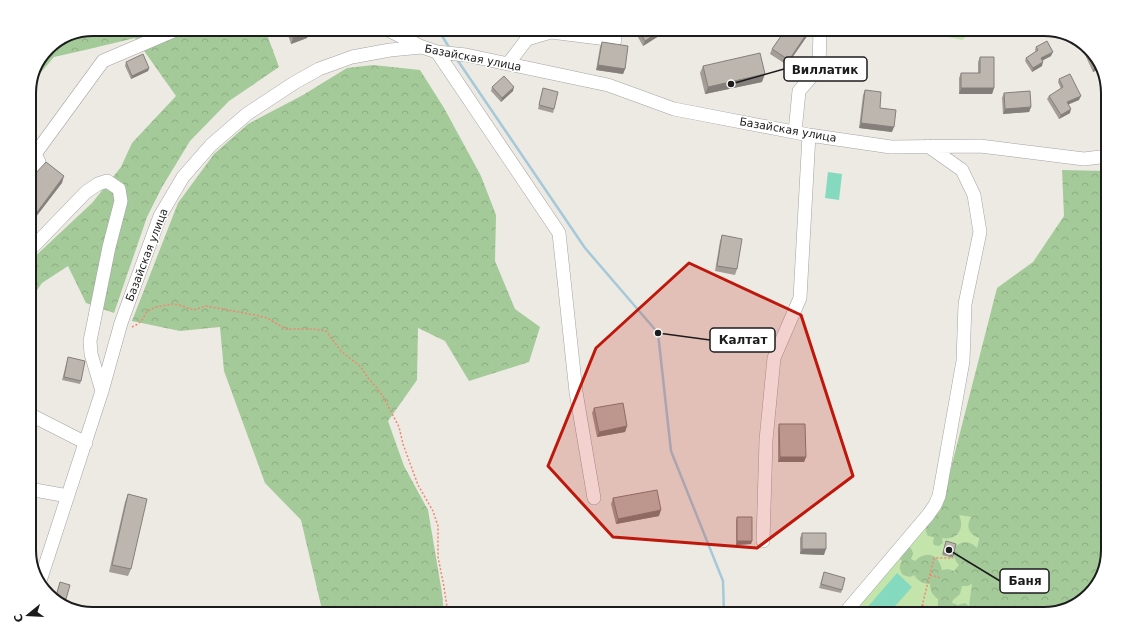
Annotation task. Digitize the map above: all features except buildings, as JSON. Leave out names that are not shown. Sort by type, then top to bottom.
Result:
[{"type":"street","points":[[36,153],[103,61],[162,36]]},
{"type":"street","points":[[400,36],[422,47]]},
{"type":"street","points":[[508,64],[531,36]]},
{"type":"street","points":[[583,36],[615,40]]},
{"type":"street","points":[[795,132],[799,91],[819,68],[820,36]]},
{"type":"street","name":"Базайская улица","points":[[42,575],[86,443],[121,323],[160,216],[183,177],[211,146],[247,114],[294,83],[319,69],[352,57],[390,50],[422,47],[440,52],[466,55],[608,85],[674,109],[808,135],[891,147],[980,146],[1084,159],[1101,157]]},
{"type":"street","points":[[440,52],[559,233],[576,392],[594,498]]},
{"type":"street","points":[[819,68],[838,69]]},
{"type":"street","points":[[763,541],[766,440],[774,358],[800,298],[808,135]]},
{"type":"street","points":[[850,607],[935,505],[939,496],[963,361],[965,304],[980,232],[974,195],[962,170],[928,146]]},
{"type":"street","points":[[36,156],[39,162],[36,166]]},
{"type":"street","points":[[36,244],[86,192],[98,184],[107,181],[118,189],[121,201],[109,247],[90,341],[91,354],[102,391]]},
{"type":"street","points":[[36,418],[86,443]]},
{"type":"street","points":[[36,489],[68,496]]},
{"type":"path","points":[[121,323],[132,326],[138,324],[147,311],[156,307],[173,304],[194,310],[206,306],[255,315],[267,318],[286,329],[326,331],[341,351],[361,367],[377,388],[399,427],[403,444],[418,485],[433,511],[438,526],[438,557],[447,607]]},
{"type":"path","points":[[929,607],[922,605],[934,558],[953,558]]},
{"type":"path","points":[[930,575],[941,578]]},
{"type":"highlighted area","points":[[689,263],[801,315],[853,476],[757,548],[613,537],[548,466],[596,348]]},
{"type":"green space","points":[[268,36],[279,67],[229,101],[190,141],[162,187],[147,217],[114,313],[86,303],[68,266],[42,283],[36,292],[36,255],[92,203],[121,167],[132,143],[176,96],[135,38],[54,57],[40,74],[48,58],[55,50],[71,40],[82,37]]},
{"type":"green space","points":[[943,36],[967,36],[962,40]]},
{"type":"green space","points":[[373,65],[420,70],[444,108],[481,176],[496,215],[495,261],[515,309],[540,327],[529,362],[469,381],[445,341],[418,328],[417,380],[388,421],[404,466],[428,510],[443,607],[321,607],[301,520],[265,483],[224,371],[220,327],[180,331],[132,321],[178,203],[214,154],[248,124],[303,95],[347,68]]},
{"type":"green space","points":[[1062,170],[1101,171],[1101,557],[1099,565],[1097,572],[1089,585],[1079,595],[1066,603],[1059,605],[1051,607],[937,607],[938,599],[934,596],[930,588],[930,584],[921,582],[914,575],[910,577],[903,575],[900,568],[902,561],[898,557],[908,546],[912,551],[911,559],[915,561],[923,556],[932,555],[938,560],[942,570],[948,569],[954,571],[959,565],[955,560],[954,554],[957,546],[966,542],[977,548],[979,538],[970,532],[968,527],[971,517],[959,515],[961,524],[959,532],[952,538],[942,538],[943,543],[939,546],[934,545],[934,537],[928,536],[926,528],[928,524],[932,522],[934,516],[940,511],[997,288],[1033,262],[1064,216]],"holes":[[[972,584],[969,606],[965,603],[958,605],[952,603],[953,600],[960,594],[962,586]]]},
{"type":"green space","points":[[828,172],[842,174],[839,200],[825,198]]},
{"type":"green space","points":[[938,510],[981,519],[970,607],[856,607]]},
{"type":"green space","points":[[897,573],[912,587],[894,607],[868,607]]},
{"type":"waterway","points":[[442,36],[450,49]]},
{"type":"waterway","points":[[456,58],[585,248],[658,333],[671,451],[723,581],[724,607]]},
{"type":"place","name":"Виллатик","points":[[731,84]]},
{"type":"place","name":"Калтат","points":[[658,333]]},
{"type":"place","name":"Баня","points":[[949,550]]}]
